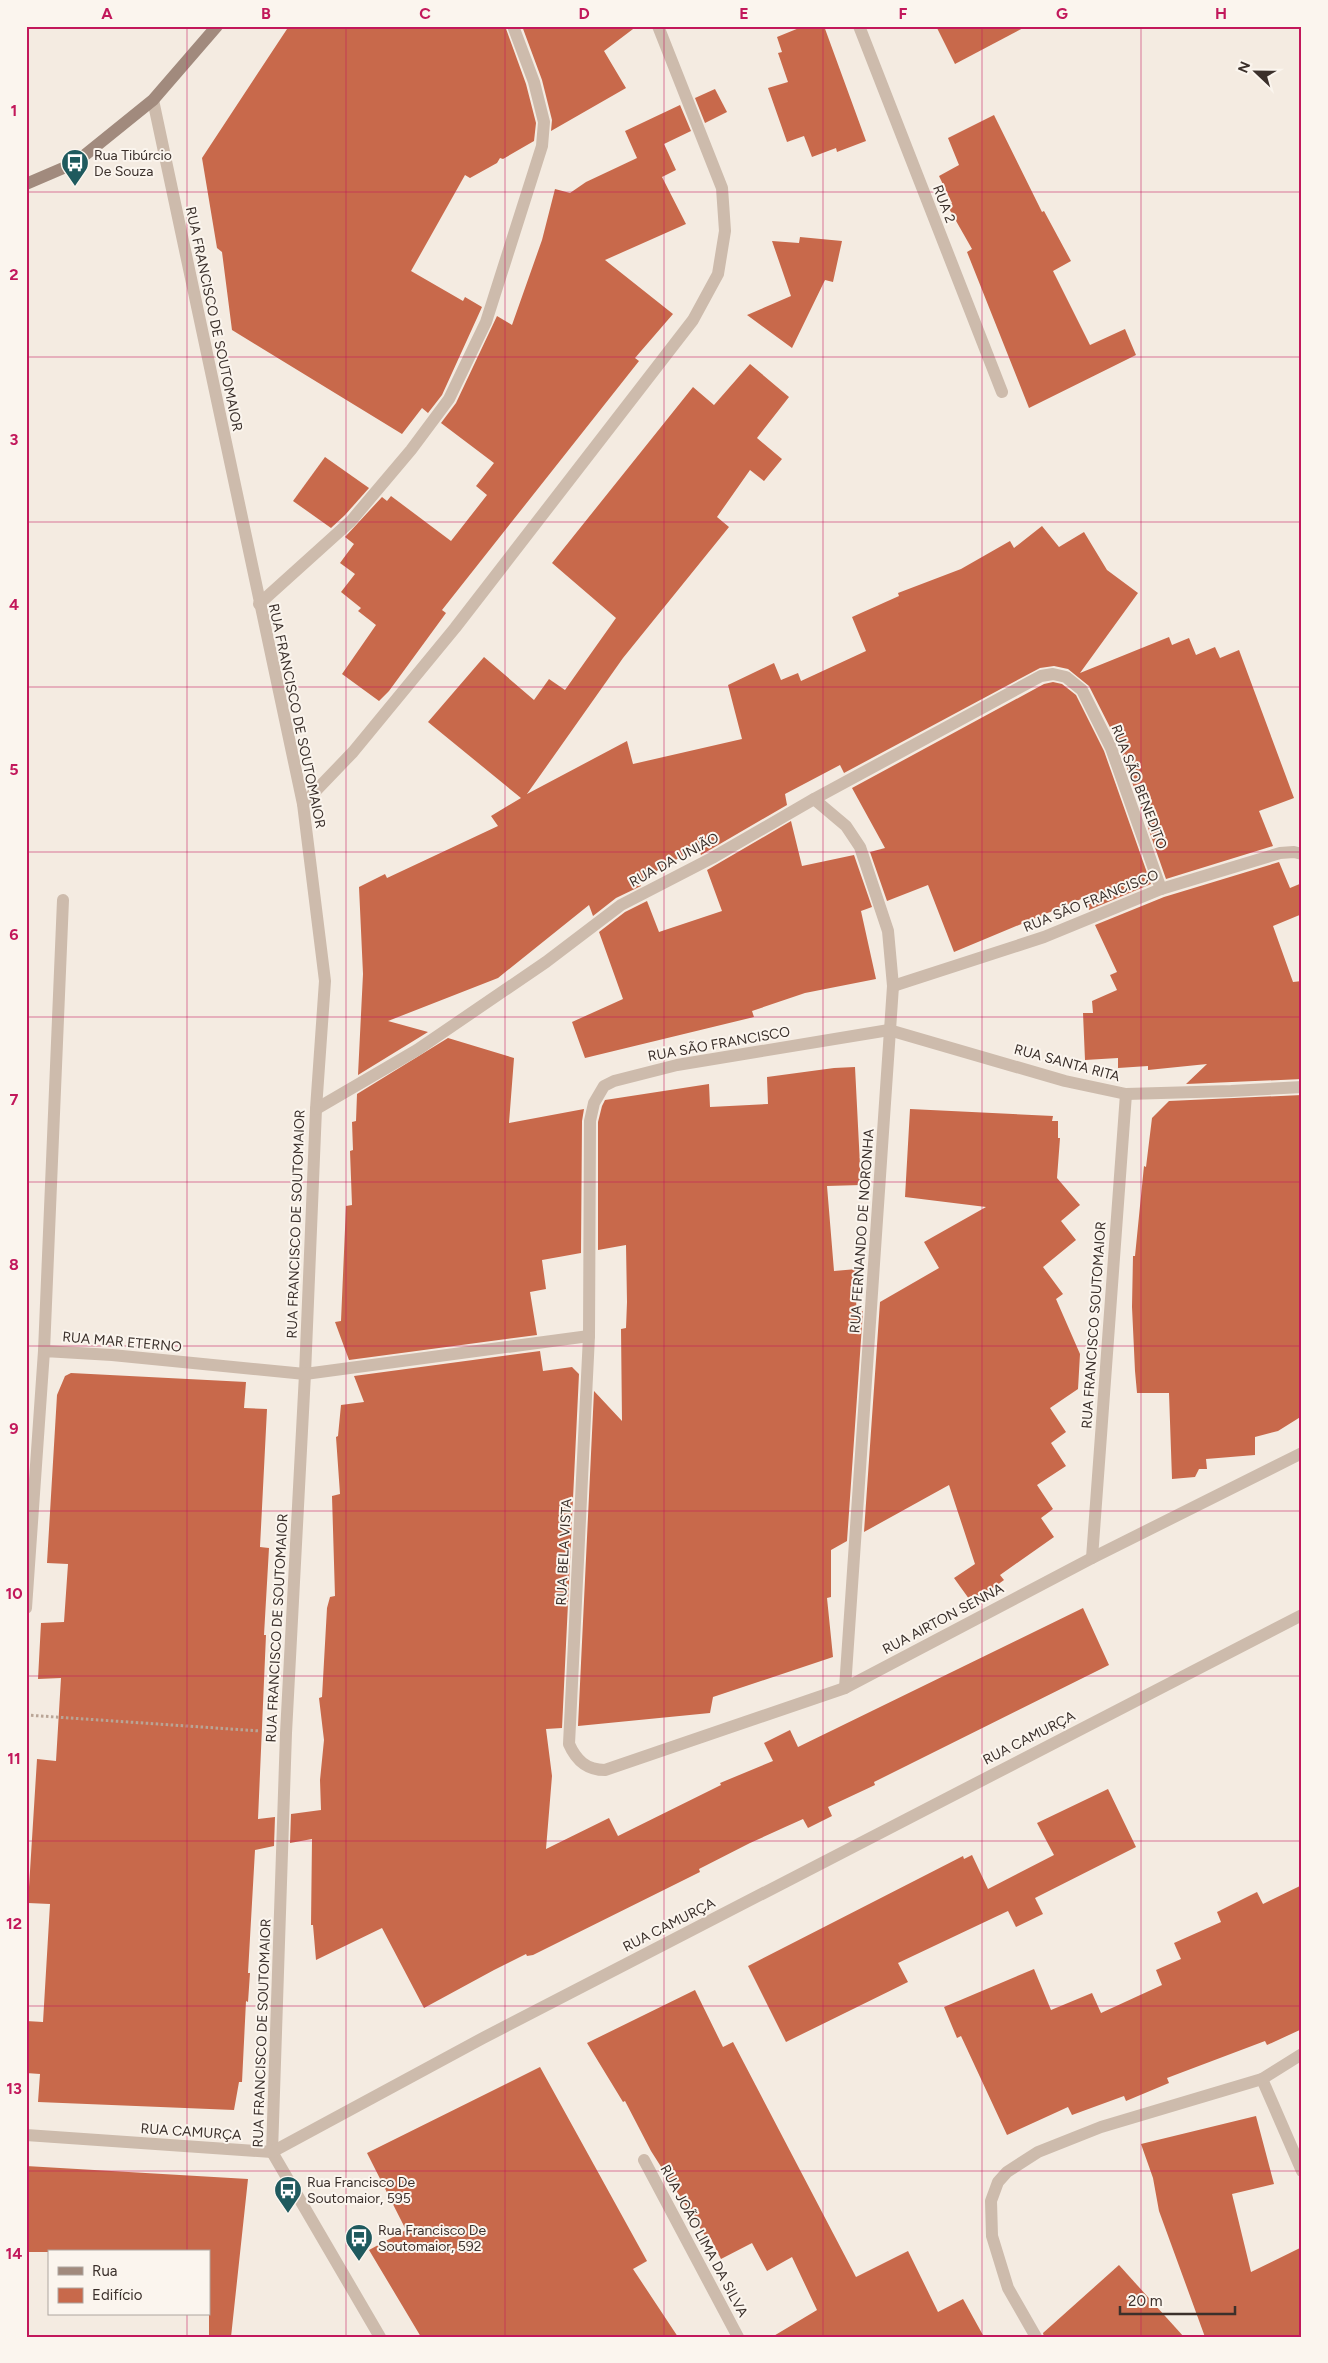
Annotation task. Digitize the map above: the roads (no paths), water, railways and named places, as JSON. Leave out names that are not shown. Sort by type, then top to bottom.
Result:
[{"type":"main road","points":[[26,184],[75,163],[152,100],[217,26]]},
{"type":"street","points":[[259,604],[350,522],[411,450],[449,399],[486,322],[542,146],[544,122],[534,82],[513,26]]},
{"type":"street","points":[[303,804],[353,752],[454,628],[693,320],[718,274],[725,231],[722,188],[658,26]]},
{"type":"street","name":"RUA 2","points":[[859,26],[1002,392]]},
{"type":"street","name":"RUA FRANCISCO DE SOUTOMAIOR","points":[[152,100],[303,804],[324,981],[316,1109],[305,1374],[286,1733],[272,2152],[380,2337]]},
{"type":"street","name":"RUA DA UNIÃO","points":[[316,1109],[417,1050],[546,962],[621,905],[712,858],[814,799],[1041,676],[1053,674],[1066,676]]},
{"type":"street","name":"RUA SÃO BENEDITO","points":[[1066,676],[1082,690],[1111,748],[1161,889]]},
{"type":"street","name":"RUA FERNANDO DE NORONHA","points":[[814,799],[846,826],[860,847],[888,931],[894,986],[845,1688]]},
{"type":"street","name":"RUA SÃO FRANCISCO","points":[[894,986],[1044,937],[1161,889],[1280,853],[1294,852],[1302,854]]},
{"type":"street","points":[[44,1351],[64,900]]},
{"type":"street","name":"RUA SÃO FRANCISCO","points":[[594,1103],[604,1086],[614,1081],[678,1064],[890,1030]]},
{"type":"street","name":"RUA SANTA RITA","points":[[890,1030],[1065,1081],[1126,1094],[1302,1087]]},
{"type":"street","name":"RUA FRANCISCO SOUTOMAIOR","points":[[1092,1558],[1126,1094]]},
{"type":"street","name":"RUA BELA VISTA","points":[[583,1764],[575,1757],[569,1744],[589,1336],[590,1121],[594,1103]]},
{"type":"street","points":[[305,1374],[589,1336]]},
{"type":"street","name":"RUA MAR ETERNO","points":[[26,1608],[44,1351],[112,1355],[305,1374]]},
{"type":"street","name":"RUA AIRTON SENNA","points":[[583,1764],[595,1770],[605,1770],[845,1688],[1092,1558],[1302,1452]]},
{"type":"street","name":"RUA CAMURÇA","points":[[26,2135],[272,2152],[341,2113],[483,2038],[1302,1615]]},
{"type":"street","points":[[1036,2337],[1008,2288],[992,2236],[991,2201],[998,2182],[1007,2172],[1038,2152],[1102,2127],[1262,2079],[1302,2054]]},
{"type":"street","points":[[1262,2079],[1302,2171]]},
{"type":"street","name":"RUA JOÃO LIMA DA SILVA","points":[[644,2160],[738,2337]]},
{"type":"place","name":"Rua Tibúrcio De Souza","points":[[75,187]]},
{"type":"place","name":"Rua Francisco De Soutomaior, 595","points":[[288,2214]]},
{"type":"place","name":"Rua Francisco De Soutomaior, 592","points":[[359,2262]]}]
